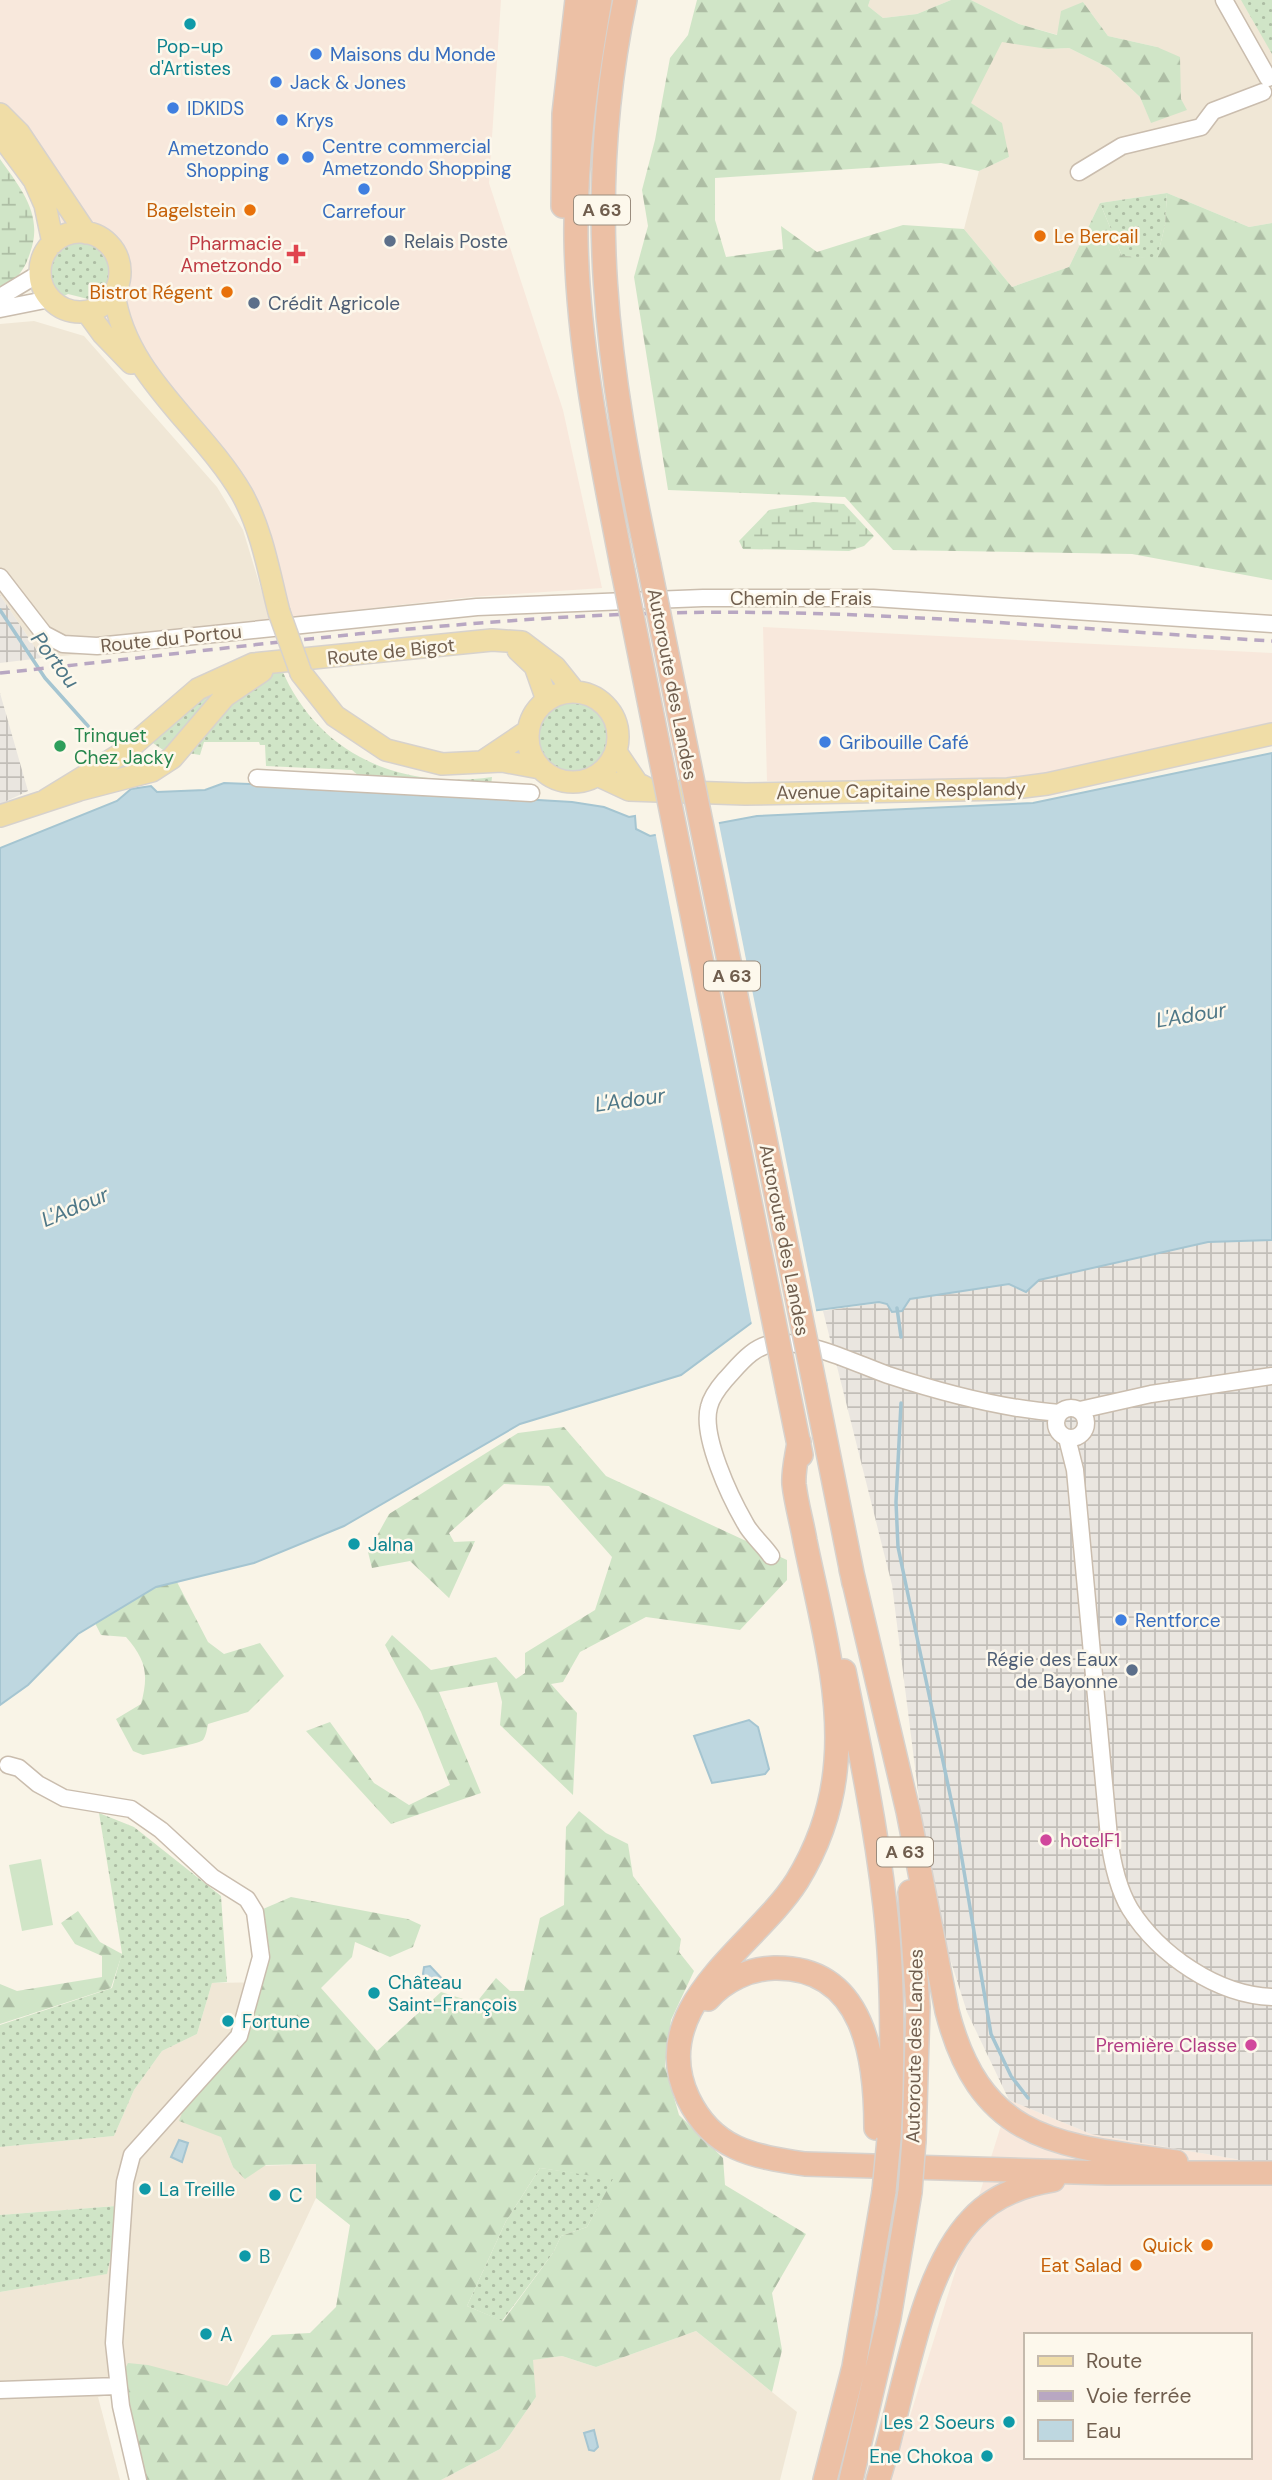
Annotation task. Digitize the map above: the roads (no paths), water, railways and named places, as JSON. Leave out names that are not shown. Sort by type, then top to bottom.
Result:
[{"type":"highway","points":[[578,0],[568,65],[561,162],[564,260],[580,308]]},
{"type":"highway","name":"Autoroute des Landes","points":[[600,0],[580,140],[576,239],[580,308],[596,429],[789,1391],[880,1861],[892,2011],[878,2191],[867,2292],[854,2367],[825,2480]]},
{"type":"highway","name":"Autoroute des Landes","points":[[625,0],[608,102],[602,170],[604,285],[620,422],[851,1569],[898,1808],[913,1911],[918,2007],[910,2192],[889,2318],[851,2480]]},
{"type":"highway","points":[[799,1442],[794,1483],[835,1710],[836,1759],[831,1802],[817,1843],[796,1881],[701,1991],[688,2012],[679,2043],[680,2080],[696,2114],[716,2138],[757,2157],[805,2164],[1108,2174],[1264,2173]]},
{"type":"highway","points":[[851,1569],[908,1811],[947,2011],[954,2039],[970,2074],[1003,2113],[1028,2129],[1064,2144],[1264,2173]]},
{"type":"highway","points":[[679,2043],[712,1995],[740,1976],[763,1969],[784,1968],[817,1977],[847,2000],[864,2030],[874,2076],[882,2139]]},
{"type":"highway","points":[[878,2480],[930,2297],[947,2253],[964,2228],[995,2201],[1023,2187],[1108,2174]]},
{"type":"main road","points":[[0,114],[19,133],[86,233]]},
{"type":"main road","points":[[0,134],[34,180],[45,205],[53,243]]},
{"type":"main road","points":[[86,233],[104,240],[117,257],[120,278],[107,302],[87,312],[67,310],[50,299],[40,273],[41,262],[53,243],[69,234],[86,233]]},
{"type":"main road","points":[[114,293],[124,336],[148,374],[204,442],[243,496],[260,538],[279,612],[301,673],[335,716],[386,750],[442,764],[502,761],[540,768]]},
{"type":"main road","points":[[87,312],[122,356],[148,374]]},
{"type":"main road","points":[[509,641],[535,666],[547,700]]},
{"type":"main road","name":"Route de Bigot","points":[[46,800],[126,751],[198,689],[253,664],[522,642],[541,654],[575,692]]},
{"type":"main road","name":"Route de Bigot","points":[[0,816],[46,800],[152,771],[172,758],[225,695],[272,664]]},
{"type":"main road","points":[[575,692],[588,695],[610,712],[618,738],[616,752],[597,775],[574,782],[550,776],[540,768],[528,745],[528,732],[538,708],[547,700],[575,692]]},
{"type":"main road","points":[[482,762],[528,732]]},
{"type":"main road","name":"Avenue Capitaine Resplandy","points":[[597,775],[629,790],[745,794],[1031,787],[1272,734]]},
{"type":"main road","points":[[616,752],[637,783],[650,790]]},
{"type":"street","points":[[1079,172],[1122,146],[1201,127],[1213,111],[1269,87],[1224,0]]},
{"type":"street","points":[[0,297],[40,273]]},
{"type":"street","points":[[0,309],[50,299]]},
{"type":"street","name":"Route du Portou","points":[[0,577],[44,634],[62,644],[111,646],[331,621]]},
{"type":"street","name":"Chemin de Frais","points":[[331,621],[477,607],[684,598],[809,597],[886,599],[1272,624]]},
{"type":"street","points":[[257,778],[531,793]]},
{"type":"street","points":[[771,1556],[760,1538],[746,1526],[710,1438],[709,1407],[720,1386],[756,1349],[776,1343],[828,1353],[911,1382],[1027,1410],[1071,1425],[1112,1401],[1272,1376]]},
{"type":"street","points":[[1071,1425],[1109,1837],[1118,1884],[1130,1908],[1165,1950],[1238,1992],[1272,1997]]},
{"type":"street","points":[[8,1765],[19,1768],[38,1784],[64,1798],[131,1809],[161,1830],[212,1877],[247,1899],[255,1912],[261,1957],[239,2036],[132,2155],[125,2182],[122,2254],[113,2320],[118,2386],[138,2480]]},
{"type":"street","points":[[0,2390],[118,2386]]},
{"type":"water","name":"L'Adour","points":[[1272,753],[1272,1240],[1208,1242],[1039,1280],[1026,1292],[1009,1284],[910,1299],[902,1311],[892,1312],[887,1304],[879,1302],[758,1318],[681,1375],[520,1424],[344,1526],[254,1563],[156,1587],[78,1634],[28,1685],[0,1705],[0,848],[117,801],[131,789],[151,786],[157,792],[205,790],[224,783],[572,802],[604,807],[629,817],[635,816],[636,829],[650,836],[757,816],[1033,803]]},
{"type":"water","points":[[749,1720],[758,1727],[769,1769],[765,1774],[712,1783],[694,1736]]},
{"type":"water","points":[[430,1966],[445,1982],[436,1989],[423,1974],[424,1967]]},
{"type":"water","points":[[179,2140],[188,2143],[182,2162],[171,2157]]},
{"type":"water","points":[[594,2430],[598,2447],[594,2451],[589,2450],[584,2433]]},
{"type":"waterway","name":"Portou","points":[[0,610],[45,678],[88,726]]},
{"type":"waterway","points":[[897,1308],[901,1337]]},
{"type":"waterway","points":[[901,1403],[896,1502],[898,1547],[956,1823],[991,2034],[1011,2076],[1028,2098]]},
{"type":"railway","points":[[0,673],[414,629],[581,616],[664,613],[892,616],[1272,641]]},
{"type":"place","name":"Pop-up d'Artistes","points":[[190,24]]},
{"type":"place","name":"Maisons du Monde","points":[[316,54]]},
{"type":"place","name":"Jack & Jones","points":[[276,82]]},
{"type":"place","name":"IDKIDS","points":[[173,108]]},
{"type":"place","name":"Krys","points":[[282,120]]},
{"type":"place","name":"Centre commercial Ametzondo Shopping","points":[[308,157]]},
{"type":"place","name":"Ametzondo Shopping","points":[[283,159]]},
{"type":"place","name":"Carrefour","points":[[364,189]]},
{"type":"place","name":"Bagelstein","points":[[250,210]]},
{"type":"place","name":"Le Bercail","points":[[1040,236]]},
{"type":"place","name":"Relais Poste","points":[[390,241]]},
{"type":"place","name":"Pharmacie Ametzondo","points":[[296,254]]},
{"type":"place","name":"Bistrot Régent","points":[[227,292]]},
{"type":"place","name":"Crédit Agricole","points":[[254,303]]},
{"type":"place","name":"Gribouille Café","points":[[825,742]]},
{"type":"place","name":"Trinquet Chez Jacky","points":[[60,746]]},
{"type":"place","name":"Jalna","points":[[354,1544]]},
{"type":"place","name":"Rentforce","points":[[1121,1620]]},
{"type":"place","name":"Régie des Eaux de Bayonne","points":[[1132,1670]]},
{"type":"place","name":"hotelF1","points":[[1046,1840]]},
{"type":"place","name":"Château Saint-François","points":[[374,1993]]},
{"type":"place","name":"Fortune","points":[[228,2021]]},
{"type":"place","name":"Première Classe","points":[[1251,2045]]},
{"type":"place","name":"La Treille","points":[[145,2189]]},
{"type":"place","name":"C","points":[[275,2195]]},
{"type":"place","name":"Quick","points":[[1207,2245]]},
{"type":"place","name":"B","points":[[245,2256]]},
{"type":"place","name":"Eat Salad","points":[[1136,2265]]},
{"type":"place","name":"A","points":[[206,2334]]},
{"type":"place","name":"Les 2 Soeurs","points":[[1009,2422]]},
{"type":"place","name":"Ene Chokoa","points":[[987,2456]]}]
